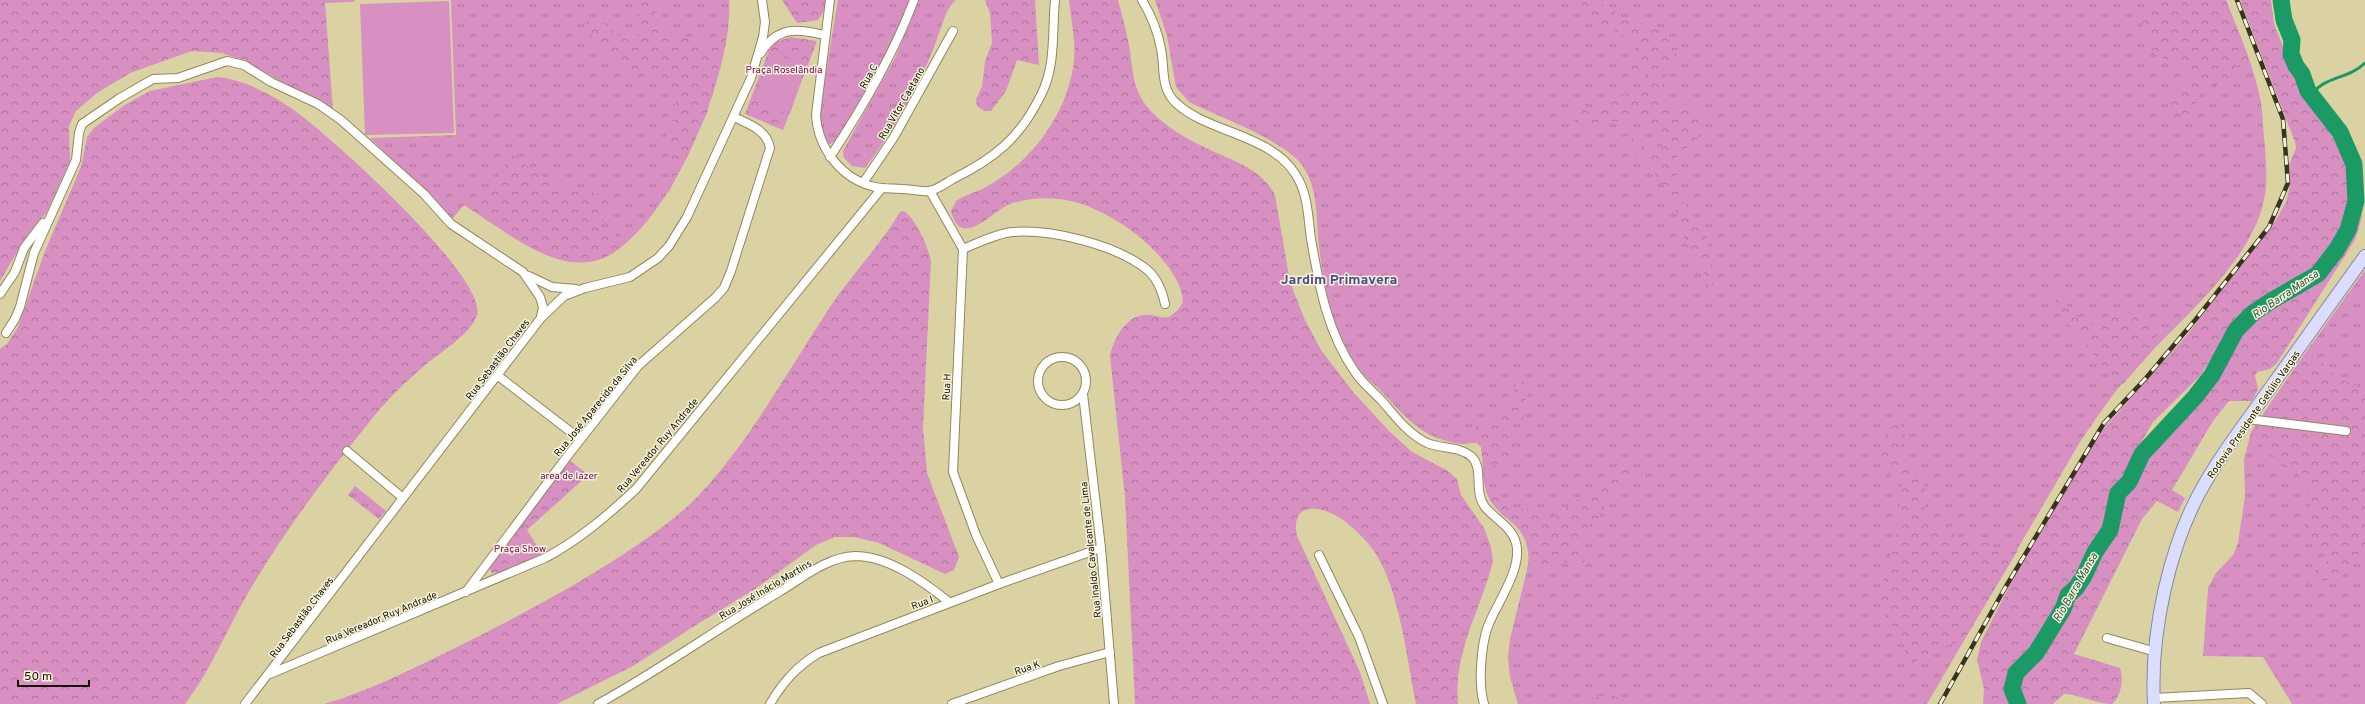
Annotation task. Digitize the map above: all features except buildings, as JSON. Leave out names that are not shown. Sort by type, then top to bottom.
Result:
[{"type":"main road","name":"Rodovia Presidente Getúlio Vargas","points":[[2154,701],[2156,652],[2163,603],[2173,559],[2192,509],[2204,483],[2365,256]]},
{"type":"street","name":"Rua Sebastião Chaves","points":[[245,704],[269,675],[540,318],[560,298],[585,288],[630,277],[658,258],[669,246],[687,217],[734,117],[754,69],[760,50],[765,22],[762,0]]},
{"type":"street","points":[[830,0],[816,115],[817,129],[820,140],[830,157],[848,174],[863,183],[882,188],[930,191],[993,156],[1008,144],[1027,120],[1044,91],[1050,71],[1055,0]]},
{"type":"street","name":"Rua C","points":[[830,157],[857,117],[891,55],[914,0]]},
{"type":"street","points":[[1142,0],[1158,37],[1162,56],[1164,83],[1172,98],[1189,112],[1273,153],[1296,173],[1305,198],[1320,287],[1328,318],[1355,373],[1418,438],[1432,445],[1464,452],[1474,459],[1477,466],[1478,487],[1481,500],[1515,539],[1518,552],[1514,570],[1485,636],[1481,684],[1484,704]]},
{"type":"street","points":[[754,69],[767,45],[782,34],[802,30],[825,35]]},
{"type":"street","name":"Rua Vitor Caetano","points":[[863,183],[894,137],[953,30]]},
{"type":"street","points":[[6,333],[15,319],[20,307],[30,262],[76,160],[80,128],[86,120],[153,79],[178,78],[220,63],[231,62],[244,65],[271,82],[295,92],[328,110],[413,184],[451,224],[522,272],[540,283],[558,289],[585,288]]},
{"type":"street","name":"Rua José Aparecido da Silva","points":[[466,593],[580,439],[638,366],[715,298],[728,280],[770,148],[766,138],[758,128],[734,117]]},
{"type":"street","name":"Rua Vereador Ruy Andrade","points":[[269,675],[466,593],[545,558],[565,546],[602,519],[636,489],[882,188]]},
{"type":"street","points":[[930,191],[963,249],[1010,232],[1031,231],[1055,233],[1092,243],[1145,268],[1162,289],[1165,304]]},
{"type":"street","points":[[0,294],[15,272],[24,248],[49,217]]},
{"type":"street","name":"Rua H","points":[[963,249],[953,472],[976,536],[998,584]]},
{"type":"street","points":[[522,272],[540,297],[543,307],[540,318]]},
{"type":"street","name":"Rua Inaldo Cavalcante de Lima","points":[[1083,394],[1069,404],[1060,405],[1048,400],[1039,385],[1042,368],[1052,360],[1059,358],[1075,361],[1085,374],[1086,386],[1083,394],[1101,548],[1114,704]]},
{"type":"street","points":[[497,376],[580,439]]},
{"type":"street","points":[[2248,419],[2346,431]]},
{"type":"street","points":[[347,451],[403,498]]},
{"type":"street","name":"Rua I","points":[[770,704],[792,673],[803,663],[819,653],[949,602],[1101,548]]},
{"type":"street","points":[[1319,555],[1358,637],[1383,704]]},
{"type":"street","name":"Rua José Inácio Martins","points":[[598,704],[756,605],[826,564],[840,558],[863,557],[882,562],[921,582],[949,602]]},
{"type":"street","points":[[2107,638],[2156,652]]},
{"type":"street","name":"Rua K","points":[[952,704],[1059,666],[1110,652]]},
{"type":"street","points":[[2154,701],[2249,693],[2262,704]]},
{"type":"green space","points":[[0,0],[355,0],[353,2],[325,3],[333,110],[242,60],[222,53],[192,51],[130,73],[97,93],[76,111],[69,126],[70,161],[47,212],[26,237],[0,281]]},
{"type":"green space","points":[[451,0],[729,0],[728,30],[721,65],[710,103],[694,142],[675,180],[654,213],[630,239],[606,257],[592,261],[577,262],[564,261],[550,256],[519,241],[464,205],[452,219],[370,138],[456,135]]},
{"type":"green space","points":[[639,0],[660,0],[657,12],[648,20],[679,35],[698,40],[713,41],[728,30],[707,113],[668,194],[671,159],[666,136],[673,124],[672,112],[681,90],[660,85],[645,72],[625,69],[617,65],[605,54],[585,27],[588,19],[594,20],[606,25],[622,37],[634,42],[639,35]]},
{"type":"green space","points":[[782,0],[826,0],[824,11],[818,20],[797,23]]},
{"type":"green space","points":[[838,0],[909,0],[874,80],[849,123],[838,138],[829,144],[825,141],[819,115]]},
{"type":"green space","points":[[919,0],[956,0],[952,3],[949,9],[926,65],[894,126],[865,168],[852,166],[844,158],[843,151],[895,58]]},
{"type":"green space","points":[[985,0],[1035,0],[1039,65],[1017,60],[1006,91],[991,111],[984,111],[977,106],[976,99],[982,87],[985,61],[992,43],[990,13]]},
{"type":"green space","points":[[1069,0],[1118,0],[1138,92],[1153,114],[1188,139],[1245,166],[1269,185],[1275,195],[1290,282],[1304,318],[1321,350],[1354,393],[1389,431],[1412,452],[1448,471],[1457,479],[1461,495],[1484,528],[1491,547],[1493,561],[1464,649],[1458,685],[1458,704],[1416,704],[1397,607],[1384,570],[1376,554],[1359,533],[1339,517],[1321,510],[1312,509],[1304,511],[1299,515],[1296,524],[1297,536],[1360,672],[1370,704],[1135,704],[1125,497],[1110,356],[1114,343],[1121,330],[1126,324],[1137,316],[1151,315],[1169,317],[1178,310],[1182,304],[1180,289],[1168,267],[1142,239],[1109,216],[1092,208],[1074,202],[1040,198],[1010,204],[978,225],[969,228],[962,228],[956,222],[951,211],[956,201],[1003,177],[1018,164],[1045,134],[1056,117],[1064,99],[1074,61],[1074,38]]},
{"type":"green space","points":[[1155,0],[2226,0],[2251,64],[2261,103],[2266,166],[2264,200],[2256,224],[2244,247],[2228,270],[2126,379],[2105,405],[2080,442],[1927,704],[1518,704],[1510,677],[1508,657],[1510,639],[1529,562],[1527,547],[1518,528],[1498,511],[1487,493],[1483,476],[1481,447],[1477,443],[1462,444],[1437,438],[1426,433],[1400,412],[1381,390],[1363,374],[1345,345],[1332,314],[1321,264],[1314,194],[1302,165],[1293,155],[1280,146],[1249,129],[1189,102],[1176,87],[1167,36]]},
{"type":"green space","points":[[1575,0],[1596,0],[1622,17],[1655,27],[1675,41],[1678,48],[1656,100],[1668,105],[1688,105],[1695,107],[1700,110],[1705,117],[1696,143],[1679,153],[1676,159],[1676,176],[1683,202],[1703,228],[1706,235],[1710,252],[1713,281],[1711,291],[1698,261],[1684,239],[1675,206],[1668,191],[1651,169],[1629,150],[1623,141],[1624,136],[1629,137],[1634,139],[1648,151],[1658,154],[1664,142],[1658,130],[1647,121],[1635,116],[1629,117],[1624,121],[1610,121],[1584,129],[1575,126],[1573,116],[1576,110],[1596,110],[1609,98],[1644,90],[1652,85],[1642,71],[1628,69],[1629,66],[1638,60],[1637,52],[1629,40],[1595,19]]},
{"type":"green space","points":[[2160,0],[2226,0],[2250,64],[2239,65],[2226,85],[2214,85],[2206,92],[2200,94],[2195,105],[2202,110],[2191,118],[2171,111],[2168,105],[2168,100],[2184,84],[2189,75],[2177,63],[2156,55],[2151,51],[2142,23],[2144,18]]},
{"type":"green space","points":[[2240,0],[2271,0],[2274,24],[2288,59],[2350,168],[2352,177],[2351,190],[2340,231],[2328,255],[2316,269],[2274,291],[2245,312],[2233,325],[2200,376],[2153,422],[2114,490],[2110,522],[2094,545],[2077,582],[2062,597],[2060,606],[2051,616],[2032,648],[2013,671],[2007,683],[2007,695],[2015,704],[1983,704],[1984,689],[1977,660],[1981,642],[2018,569],[2094,442],[2105,427],[2188,334],[2276,220],[2286,202],[2290,186],[2289,165],[2296,148],[2295,142]]},
{"type":"green space","points":[[449,1],[454,133],[365,135],[360,4]]},
{"type":"green space","name":"Praça Roselândia","points":[[790,37],[817,41],[783,130],[745,114],[769,50],[776,42]]},
{"type":"green space","points":[[773,54],[806,65],[790,114],[757,103]]},
{"type":"green space","points":[[217,77],[227,78],[256,88],[291,108],[368,174],[432,239],[457,270],[474,296],[477,315],[474,322],[461,337],[415,374],[376,413],[323,481],[264,566],[243,602],[212,662],[195,691],[185,704],[0,704],[0,349],[7,344],[18,327],[45,251],[81,167],[87,137],[94,128],[123,106],[150,91]]},
{"type":"green space","points":[[514,155],[536,172],[553,181],[580,191],[599,194],[604,197],[610,208],[598,228],[611,231],[616,236],[619,248],[601,259],[581,263],[561,260],[541,253],[503,231],[469,208]]},
{"type":"green space","points":[[2360,171],[2363,206],[2361,222],[2355,240],[2277,363],[2270,369],[2257,372],[2255,376],[2258,389],[2252,401],[2229,401],[2213,421],[2172,490],[2185,498],[2178,512],[2157,501],[2142,519],[2074,654],[2120,668],[2122,683],[2118,697],[2112,704],[2101,703],[2064,694],[2053,704],[2023,704],[2017,687],[2027,667],[2041,657],[2085,580],[2117,520],[2120,497],[2134,483],[2161,441],[2216,380],[2239,334],[2266,312],[2325,274],[2342,252],[2356,224],[2360,198]]},
{"type":"green space","points":[[903,211],[908,214],[917,226],[931,261],[923,427],[927,473],[959,557],[954,570],[945,574],[879,543],[854,537],[835,537],[816,545],[755,589],[633,666],[557,704],[324,704],[358,693],[392,678],[457,647],[526,611],[615,559],[677,516],[698,496],[735,452],[768,404],[830,307],[884,237],[900,212]]},
{"type":"green space","points":[[2365,270],[2365,704],[2292,704],[2263,657],[2203,656],[2208,588],[2216,573],[2233,555],[2238,543],[2245,496],[2244,460],[2251,432],[2291,373]]},
{"type":"green space","points":[[2056,286],[2067,305],[2084,322],[2096,324],[2113,313],[2120,311],[2137,317],[2150,327],[2160,342],[2123,384],[2106,370],[2063,317],[2053,293]]},
{"type":"green space","points":[[2306,352],[2318,359],[2340,378],[2365,389],[2365,556],[2353,562],[2342,576],[2310,583],[2307,583],[2311,574],[2329,560],[2326,555],[2317,552],[2311,534],[2304,525],[2303,521],[2310,511],[2308,490],[2302,478],[2268,452],[2251,432]]},
{"type":"green space","points":[[1521,380],[1530,386],[1531,389],[1525,399],[1526,411],[1522,422],[1512,425],[1509,431],[1515,447],[1500,464],[1484,469],[1481,447],[1477,443],[1472,443],[1478,420],[1480,418],[1485,427],[1487,426],[1490,417],[1504,407],[1513,395],[1516,383]]},
{"type":"green space","points":[[1899,423],[1906,432],[1901,445],[1900,453],[1904,463],[1921,480],[1926,491],[1924,521],[1927,527],[1935,529],[1948,527],[1958,538],[1963,536],[1973,537],[1993,546],[2018,550],[1964,640],[1919,658],[1914,666],[1911,667],[1905,661],[1904,645],[1880,605],[1878,595],[1888,568],[1891,548],[1897,533],[1902,491],[1902,485],[1883,467],[1881,455],[1889,430]]},
{"type":"green space","points":[[567,458],[588,475],[527,530],[542,554],[503,572],[492,573],[488,567]]},
{"type":"green space","points":[[1620,466],[1628,470],[1644,471],[1639,476],[1627,479],[1613,492],[1599,517],[1586,529],[1575,543],[1575,551],[1583,556],[1585,561],[1581,564],[1574,565],[1555,558],[1543,567],[1527,569],[1529,553],[1527,541],[1514,524],[1491,502],[1486,491],[1493,492],[1504,503],[1519,509],[1534,508],[1540,512],[1545,522],[1552,523],[1563,510],[1587,494]]},
{"type":"green space","points":[[355,486],[386,511],[379,519],[348,495]]},
{"type":"green space","points":[[1609,695],[1648,704],[1580,704],[1590,698]]},
{"type":"waterway","name":"Rio Barra Mansa","points":[[2018,704],[2012,689],[2016,673],[2036,653],[2063,609],[2068,595],[2076,588],[2084,576],[2095,552],[2110,530],[2118,493],[2129,482],[2142,454],[2195,397],[2212,375],[2236,330],[2253,313],[2318,274],[2337,249],[2348,230],[2356,201],[2354,164],[2340,132],[2308,91],[2302,74],[2296,66],[2291,54],[2292,40],[2284,20],[2281,0]]},
{"type":"waterway","points":[[2311,95],[2323,84],[2351,72],[2365,63]]},
{"type":"railway","points":[[1940,704],[2005,588],[2104,423],[2146,378],[2196,319],[2269,227],[2288,183],[2283,119],[2237,0]]},
{"type":"district","name":"Jardim Primavera","points":[[1339,279]]},
{"type":"park label","name":"area de lazer","points":[[569,475]]},
{"type":"park label","name":"Praça Show","points":[[520,548]]}]
